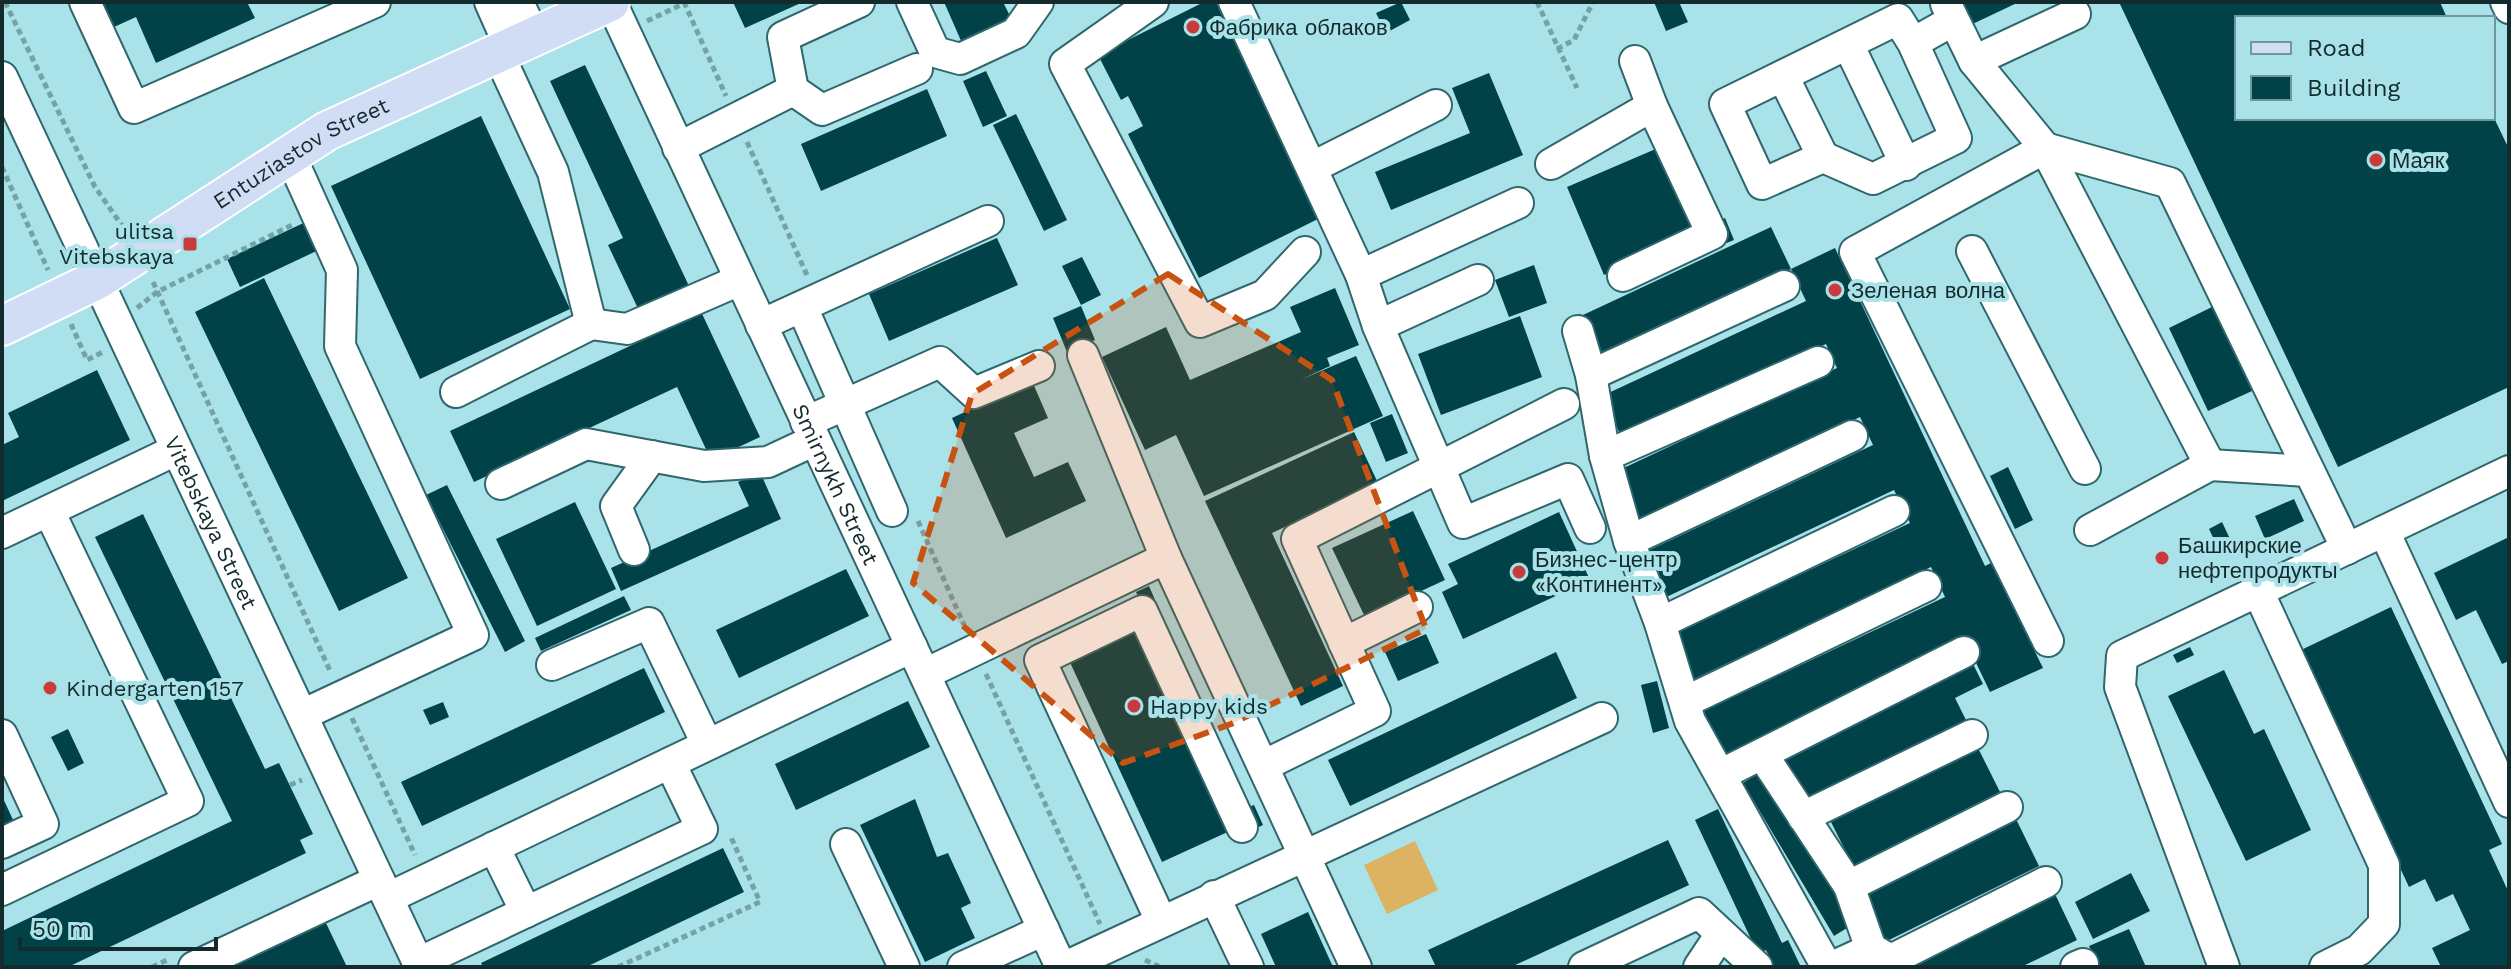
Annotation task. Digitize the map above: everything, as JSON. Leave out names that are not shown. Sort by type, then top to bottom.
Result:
[{"type":"main road","name":"Entuziastov Street","points":[[2,326],[97,280],[327,131],[514,45],[615,12]]},
{"type":"street","points":[[85,2],[134,108],[375,2]]},
{"type":"street","points":[[490,2],[514,45],[553,172],[591,324]]},
{"type":"street","points":[[514,45],[518,2]]},
{"type":"street","points":[[859,2],[783,37],[793,90],[822,110],[917,69]]},
{"type":"street","points":[[912,2],[935,52],[960,59],[1016,33],[1038,2]]},
{"type":"street","points":[[1153,2],[1065,64],[1200,322],[1265,295],[1305,252]]},
{"type":"street","points":[[1234,2],[1361,275],[1378,326],[1437,469],[1463,523],[1568,479],[1590,528]]},
{"type":"street","points":[[2506,2],[2509,8]]},
{"type":"street","points":[[1913,43],[1949,11],[1974,61],[2045,148],[2210,465]]},
{"type":"street","name":"Smirnykh Street","points":[[615,12],[1063,967]]},
{"type":"street","points":[[1974,61],[2075,14]]},
{"type":"street","points":[[1783,76],[1823,157],[1873,179],[1956,138],[1913,43],[1898,19],[1725,104],[1762,184],[1823,157]]},
{"type":"street","points":[[1848,44],[1906,165]]},
{"type":"street","points":[[1623,276],[1712,234],[1652,106],[1635,61]]},
{"type":"street","name":"Vitebskaya Street","points":[[2,77],[419,965]]},
{"type":"street","points":[[678,148],[793,90]]},
{"type":"street","points":[[1313,167],[1436,105]]},
{"type":"street","points":[[1551,164],[1652,106]]},
{"type":"street","points":[[2048,641],[1855,252],[2045,148],[2170,183],[2347,549]]},
{"type":"street","points":[[290,155],[342,270],[340,346],[473,635],[302,715]]},
{"type":"street","points":[[1361,275],[1518,203]]},
{"type":"street","points":[[761,325],[988,221]]},
{"type":"street","points":[[1972,251],[2085,469]]},
{"type":"street","points":[[456,392],[591,324],[627,329],[740,280]]},
{"type":"street","points":[[1378,326],[1478,280]]},
{"type":"street","points":[[1591,375],[1784,286]]},
{"type":"street","points":[[802,307],[892,511]]},
{"type":"street","points":[[1578,331],[1591,375],[1605,456],[1629,541],[1660,623],[1690,721],[1830,967],[1885,959],[2046,882]]},
{"type":"street","points":[[1083,355],[1166,558],[1356,967]]},
{"type":"street","points":[[501,484],[586,444],[704,466],[768,462],[845,404],[940,362],[974,393],[1039,366]]},
{"type":"street","points":[[1605,456],[1818,362]]},
{"type":"street","points":[[1263,766],[1375,711],[1297,539],[1564,404]]},
{"type":"street","points":[[1629,541],[1852,436]]},
{"type":"street","points":[[2,533],[176,450]]},
{"type":"street","points":[[634,550],[616,506],[652,456]]},
{"type":"street","points":[[2090,530],[2210,465],[2308,471]]},
{"type":"street","points":[[2224,967],[2120,687],[2122,656],[2509,471]]},
{"type":"street","points":[[2,890],[188,801],[49,511]]},
{"type":"street","points":[[1660,623],[1894,511]]},
{"type":"street","points":[[2384,531],[2509,802]]},
{"type":"street","points":[[925,674],[1166,558]]},
{"type":"street","points":[[1685,702],[1926,586]]},
{"type":"street","points":[[2258,591],[2384,865],[2384,924],[2359,950],[2325,967]]},
{"type":"street","points":[[1344,643],[1417,607]]},
{"type":"street","points":[[1161,921],[1040,660],[1142,611],[1242,827]]},
{"type":"street","points":[[552,665],[649,623],[707,744]]},
{"type":"street","points":[[194,967],[383,889],[426,880],[912,647]]},
{"type":"street","points":[[1722,774],[1964,652]]},
{"type":"street","points":[[1063,967],[1602,718]]},
{"type":"street","points":[[2,735],[43,824],[2,843]]},
{"type":"street","points":[[1803,817],[1972,735]]},
{"type":"street","points":[[1762,754],[1849,886],[1885,959]]},
{"type":"street","points":[[419,965],[702,829],[670,763]]},
{"type":"street","points":[[1849,886],[2007,807]]},
{"type":"street","points":[[846,844],[904,967]]},
{"type":"street","points":[[494,847],[526,912]]},
{"type":"street","points":[[1214,896],[1248,967]]},
{"type":"street","points":[[1584,967],[1699,913],[1757,967]]},
{"type":"street","points":[[963,967],[1044,930]]},
{"type":"street","points":[[1699,967],[1721,934]]},
{"type":"path","points":[[5,2],[95,187],[140,252],[426,880]]},
{"type":"path","points":[[615,12],[685,2]]},
{"type":"path","points":[[1537,2],[1577,88]]},
{"type":"path","points":[[1557,49],[1574,40],[1593,2]]},
{"type":"path","points":[[2,167],[83,350]]},
{"type":"path","points":[[118,324],[157,292],[293,226],[306,191]]},
{"type":"path","points":[[290,785],[307,778]]},
{"type":"path","points":[[618,967],[760,902],[729,832],[702,829]]},
{"type":"highlighted area","points":[[1168,274],[1332,380],[1426,629],[1231,724],[1123,763],[913,583],[972,394]]},
{"type":"shaded area","points":[[1415,841],[1438,890],[1387,914],[1364,865]]},
{"type":"building","points":[[103,2],[247,2],[255,18],[156,63],[136,17],[114,27]]},
{"type":"building","points":[[733,2],[803,2],[745,28]]},
{"type":"building","points":[[944,2],[1003,2],[1012,20],[962,43]]},
{"type":"building","points":[[1204,2],[1216,2],[1322,217],[1199,278],[1128,134],[1143,126],[1128,96],[1121,100],[1098,55]]},
{"type":"building","points":[[1401,2],[1410,20],[1386,33],[1376,13]]},
{"type":"building","points":[[1654,2],[1679,2],[1688,22],[1666,31]]},
{"type":"building","points":[[1949,2],[2019,2],[1962,29]]},
{"type":"building","points":[[2119,2],[2440,2],[2446,16],[2235,16],[2235,120],[2495,120],[2509,149],[2509,387],[2338,467]]},
{"type":"building","points":[[585,65],[760,437],[711,460],[677,387],[474,482],[450,431],[651,336],[608,245],[623,238],[550,81]]},
{"type":"building","points":[[986,71],[1007,116],[983,127],[963,81]]},
{"type":"building","points":[[1489,73],[1523,155],[1391,210],[1375,172],[1470,133],[1452,88]]},
{"type":"building","points":[[927,89],[947,136],[821,191],[801,144]]},
{"type":"building","points":[[1016,114],[1067,220],[1044,231],[993,125]]},
{"type":"building","points":[[481,116],[570,309],[420,379],[331,186]]},
{"type":"building","points":[[1658,148],[1695,237],[1604,275],[1567,187]]},
{"type":"building","points":[[1725,218],[1734,240],[1724,244],[1715,223]]},
{"type":"building","points":[[312,219],[325,247],[240,287],[227,259]]},
{"type":"building","points":[[1771,227],[1791,269],[1602,357],[1583,315]]},
{"type":"building","points":[[997,238],[1018,285],[889,341],[869,294]]},
{"type":"building","points":[[1835,248],[1985,566],[1991,563],[2043,668],[1990,692],[1967,644],[1719,761],[1697,714],[1945,597],[1931,567],[1694,679],[1673,634],[1910,523],[1894,490],[1660,600],[1639,555],[1873,445],[1860,417],[1635,522],[1613,473],[1837,368],[1826,344],[1623,440],[1602,396],[1806,301],[1791,269]]},
{"type":"building","points":[[1082,257],[1101,295],[1081,305],[1062,266]]},
{"type":"building","points":[[1534,265],[1547,303],[1509,317],[1495,280]]},
{"type":"building","points":[[264,278],[408,578],[339,611],[195,312]]},
{"type":"building","points":[[1335,288],[1359,345],[1327,358],[1330,366],[1300,380],[1356,356],[1383,416],[1204,496],[1176,435],[1145,450],[1102,357],[1166,327],[1190,380],[1301,332],[1290,307]]},
{"type":"building","points":[[1081,306],[1095,340],[1067,352],[1053,318]]},
{"type":"building","points":[[2212,307],[2252,391],[2208,411],[2169,328]]},
{"type":"building","points":[[1520,316],[1542,377],[1441,415],[1418,354]]},
{"type":"building","points":[[97,370],[130,440],[2,501],[2,445],[19,437],[8,413]]},
{"type":"building","points":[[1032,381],[1048,418],[1014,433],[1034,477],[1068,462],[1086,501],[1006,538],[952,418]]},
{"type":"building","points":[[1392,414],[1408,453],[1386,462],[1370,423]]},
{"type":"building","points":[[1354,432],[1378,483],[1272,533],[1343,686],[1301,706],[1205,501]]},
{"type":"building","points":[[2008,467],[2033,520],[2015,529],[1990,476]]},
{"type":"building","points":[[760,472],[781,519],[621,591],[611,568],[749,506],[738,482]]},
{"type":"building","points":[[447,485],[525,641],[505,652],[426,495]]},
{"type":"building","points":[[2294,499],[2304,521],[2265,539],[2255,516]]},
{"type":"building","points":[[575,502],[616,589],[537,626],[496,539]]},
{"type":"building","points":[[1413,511],[1445,580],[1365,617],[1332,548]]},
{"type":"building","name":"Бизнес-центр «Континент»","points":[[1559,512],[1590,580],[1463,639],[1442,592],[1458,584],[1448,564]]},
{"type":"building","points":[[143,514],[265,769],[279,763],[313,834],[300,840],[306,853],[68,967],[2,967],[2,931],[232,821],[95,537]]},
{"type":"building","points":[[2222,522],[2231,541],[2218,548],[2209,529]]},
{"type":"building","points":[[2509,537],[2509,661],[2502,664],[2476,610],[2456,620],[2434,573]]},
{"type":"building","points":[[846,569],[869,616],[739,678],[716,630]]},
{"type":"building","points":[[1149,586],[1159,609],[1146,615],[1136,592]]},
{"type":"building","points":[[624,596],[631,610],[541,651],[535,638]]},
{"type":"building","points":[[2391,607],[2502,844],[2489,850],[2509,893],[2509,967],[2441,967],[2432,948],[2470,930],[2453,894],[2436,902],[2425,879],[2409,887],[2299,651]]},
{"type":"building","points":[[1138,626],[1232,830],[1162,862],[1068,658]]},
{"type":"building","points":[[1426,634],[1439,663],[1398,681],[1385,652]]},
{"type":"building","points":[[2190,647],[2194,655],[2177,663],[2173,655]]},
{"type":"building","points":[[1556,652],[1577,698],[1350,806],[1328,760]]},
{"type":"building","points":[[1972,662],[1983,684],[1955,698],[1966,720],[1804,801],[1782,756]]},
{"type":"building","points":[[644,668],[665,712],[422,826],[401,782]]},
{"type":"building","points":[[2224,670],[2254,734],[2264,729],[2311,830],[2246,861],[2168,696]]},
{"type":"building","points":[[1657,681],[1669,728],[1653,733],[1641,685]]},
{"type":"building","points":[[908,701],[930,747],[796,810],[775,764]]},
{"type":"building","points":[[443,702],[449,717],[430,725],[423,710]]},
{"type":"building","points":[[68,729],[84,763],[68,771],[51,737]]},
{"type":"building","points":[[1978,748],[2000,792],[1853,866],[1831,822]]},
{"type":"building","points":[[1764,770],[1855,923],[1834,936],[1743,783]]},
{"type":"building","points":[[2,796],[14,822],[2,828]]},
{"type":"building","points":[[915,799],[937,857],[948,853],[971,903],[961,908],[975,938],[925,962],[860,825]]},
{"type":"building","points":[[1254,805],[1263,825],[1250,831],[1241,810]]},
{"type":"building","points":[[1718,809],[1782,943],[1788,940],[1801,967],[1774,967],[1766,950],[1758,954],[1695,820]]},
{"type":"building","points":[[2016,819],[2039,866],[1885,942],[1862,895]]},
{"type":"building","points":[[1668,840],[1689,885],[1511,967],[1436,967],[1428,950]]},
{"type":"building","points":[[723,848],[744,892],[586,967],[483,967],[481,963]]},
{"type":"building","points":[[2131,873],[2150,911],[2093,939],[2075,902]]},
{"type":"building","points":[[2055,894],[2077,940],[2021,967],[1914,967],[1912,962]]},
{"type":"building","points":[[1308,912],[1333,967],[1276,967],[1261,934]]},
{"type":"building","points":[[325,921],[347,967],[227,967]]},
{"type":"building","points":[[2129,929],[2146,967],[2098,967],[2089,946]]},
{"type":"place","name":"Фабрика облаков","points":[[1193,27]]},
{"type":"place","name":"Маяк","points":[[2376,160]]},
{"type":"place","name":"ulitsa Vitebskaya","points":[[190,244]]},
{"type":"place","name":"Зеленая волна","points":[[1835,290]]},
{"type":"place","name":"Башкирские нефтепродукты","points":[[2162,558]]},
{"type":"place","name":"Бизнес-центр «Континент»","points":[[1519,572]]},
{"type":"place","name":"Kindergarten 157","points":[[50,688]]},
{"type":"place","name":"Happy kids","points":[[1134,706]]}]
